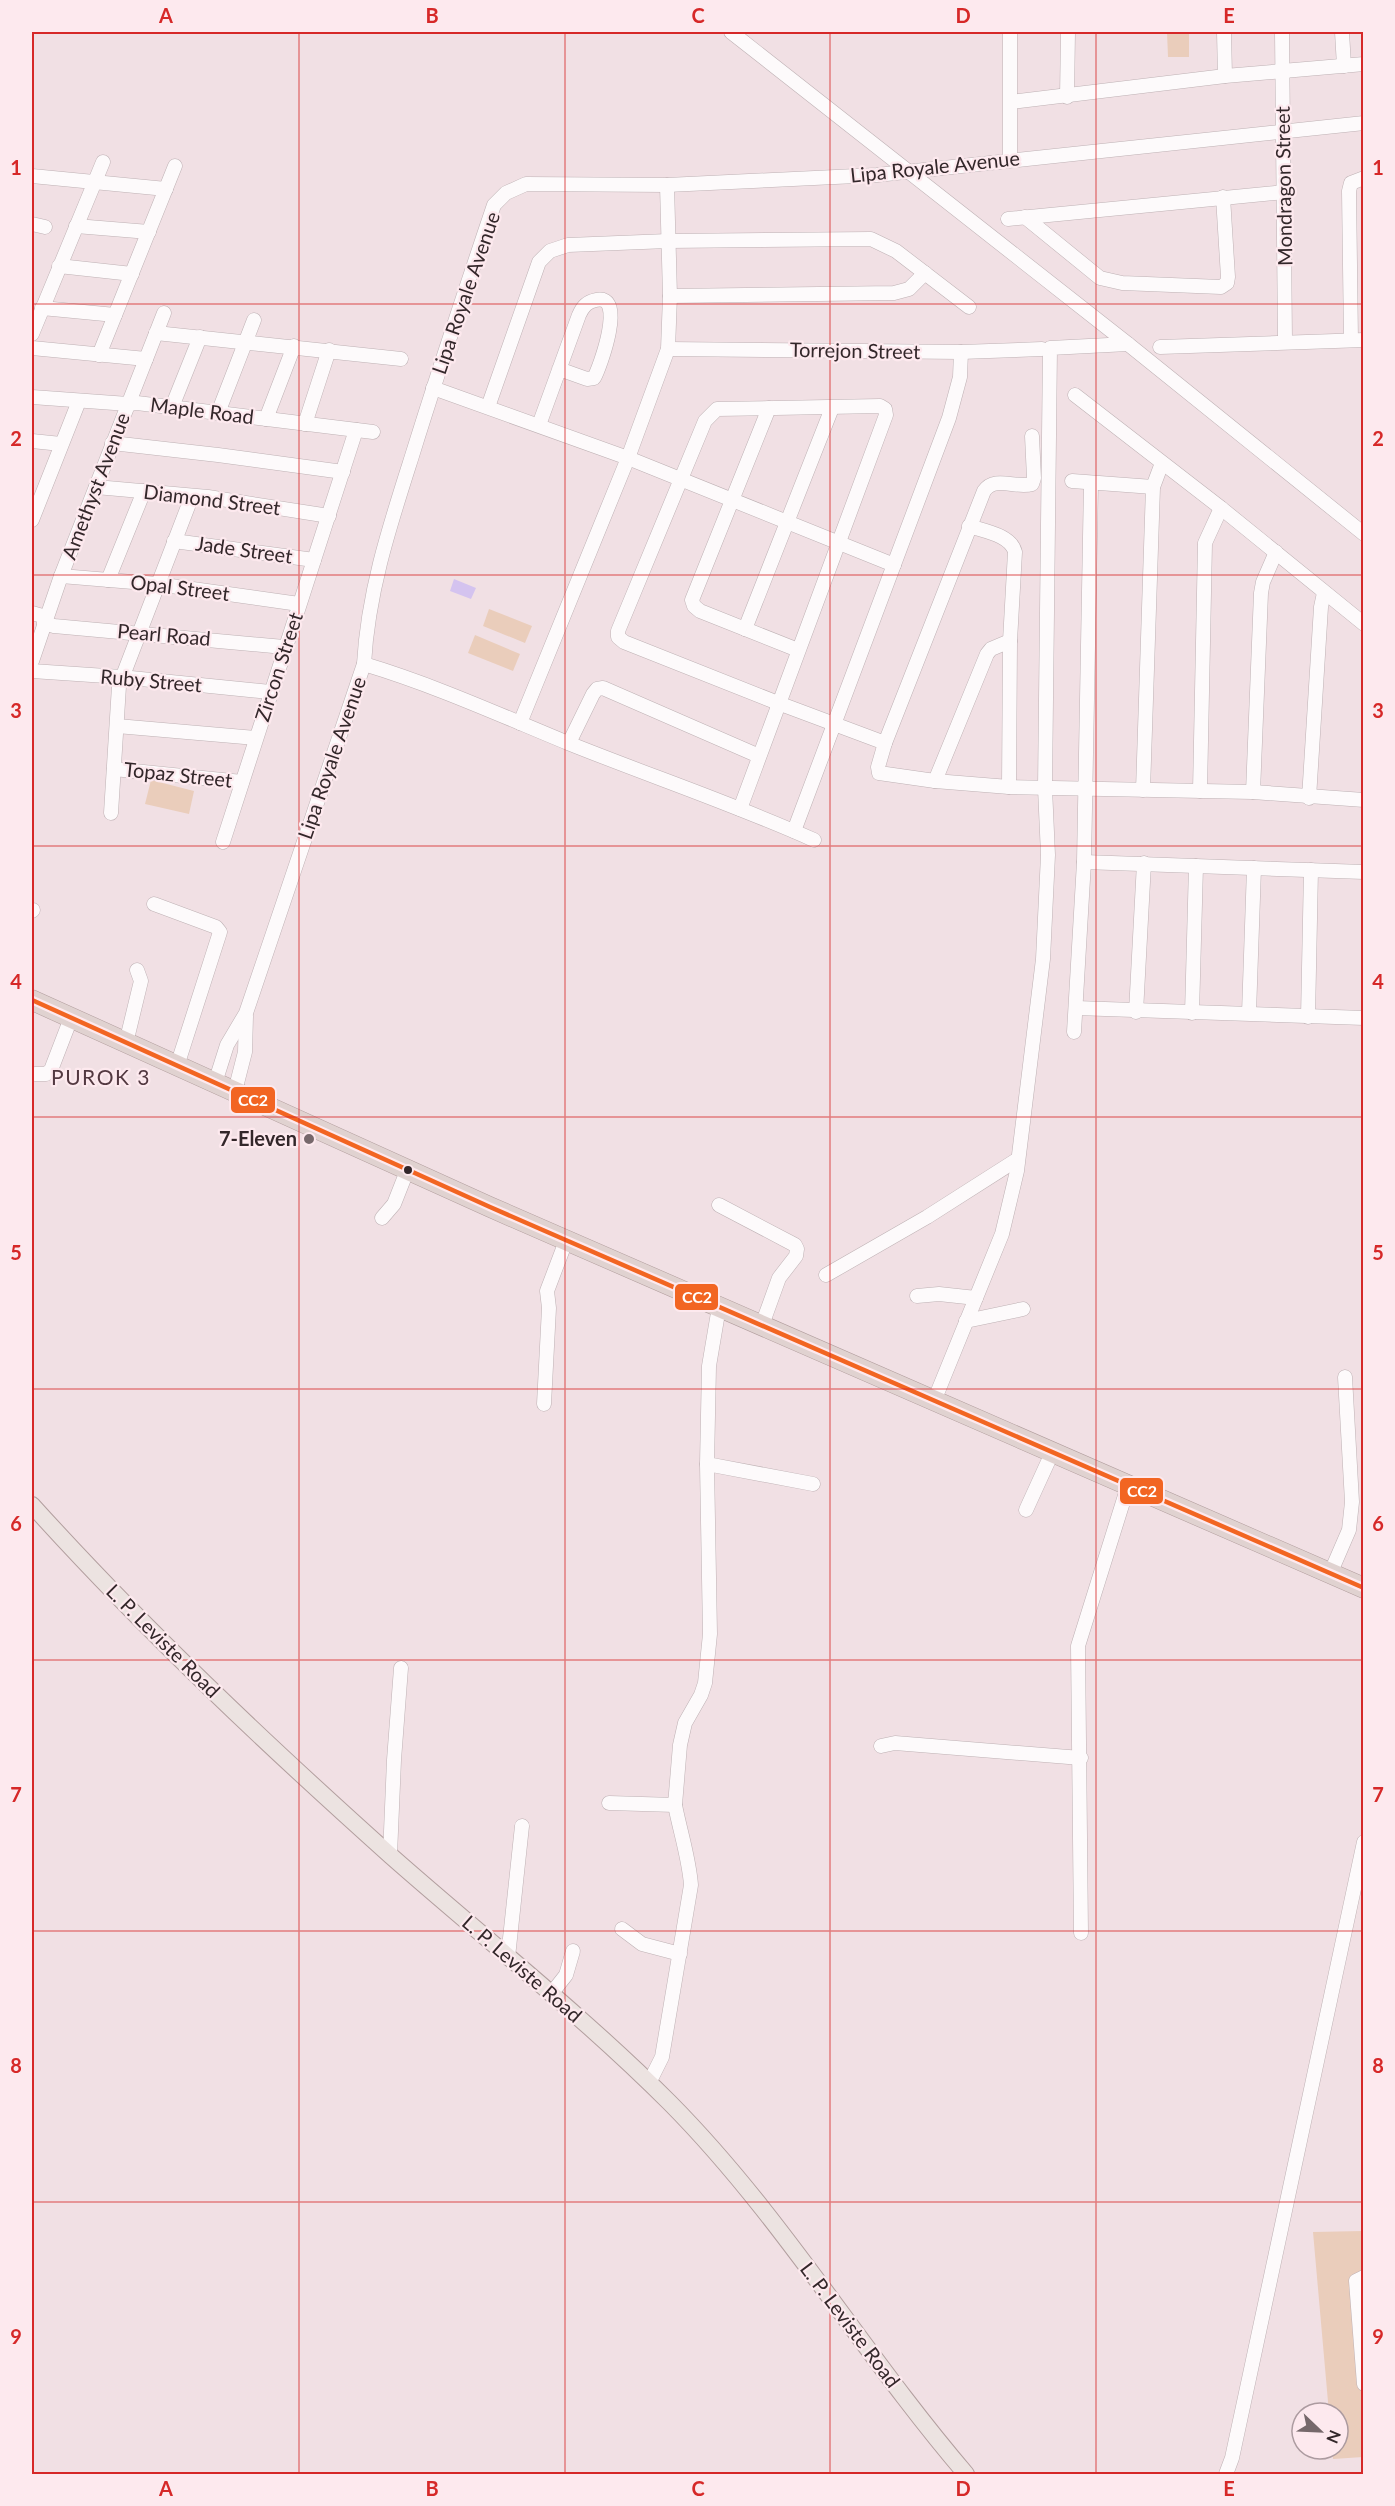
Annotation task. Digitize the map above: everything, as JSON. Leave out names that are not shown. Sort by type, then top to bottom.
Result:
[{"type":"highway","points":[[32,1000],[407,1171],[1364,1588]]},
{"type":"main road","name":"L. P. Leviste Road","points":[[32,1505],[206,1686],[390,1855],[650,2083],[729,2166],[779,2229],[927,2429],[966,2475]]},
{"type":"street","points":[[731,32],[1128,344],[1364,534]]},
{"type":"street","points":[[1010,32],[1010,159]]},
{"type":"street","points":[[1067,97],[1068,32]]},
{"type":"street","points":[[1224,32],[1225,76]]},
{"type":"street","name":"Mondragon Street","points":[[1282,32],[1285,341]]},
{"type":"street","points":[[1342,32],[1344,66]]},
{"type":"street","points":[[1011,102],[1225,76],[1364,64]]},
{"type":"street","name":"Lipa Royale Avenue","points":[[215,1083],[227,1045],[246,1013],[364,664],[366,632],[377,571],[433,387],[494,205],[506,193],[526,184],[667,185],[909,172],[1010,159],[1364,123]]},
{"type":"street","points":[[32,334],[103,162]]},
{"type":"street","points":[[99,355],[175,166]]},
{"type":"street","points":[[32,176],[166,189]]},
{"type":"street","points":[[1160,347],[1357,340],[1357,180]]},
{"type":"street","points":[[520,723],[628,458],[668,349],[670,296],[667,185]]},
{"type":"street","points":[[1008,219],[1285,192]]},
{"type":"street","points":[[1025,217],[1100,278],[1122,284],[1221,287],[1227,283],[1228,277],[1223,197]]},
{"type":"street","points":[[76,226],[149,232]]},
{"type":"street","points":[[488,407],[539,262],[550,251],[568,245],[668,241],[871,239],[896,251],[969,307]]},
{"type":"street","points":[[59,266],[132,274]]},
{"type":"street","points":[[670,296],[894,293],[909,289],[925,273]]},
{"type":"street","points":[[539,425],[559,369],[582,307],[589,302],[601,299],[605,301],[608,304],[611,322],[610,334],[594,378],[586,379],[559,369]]},
{"type":"street","points":[[42,308],[115,315]]},
{"type":"street","name":"Amethyst Avenue","points":[[32,661],[61,576],[164,313]]},
{"type":"street","points":[[218,413],[254,320]]},
{"type":"street","points":[[156,333],[401,359]]},
{"type":"street","points":[[172,407],[200,337]]},
{"type":"street","name":"Torrejon Street","points":[[668,349],[961,352],[1128,344]]},
{"type":"street","points":[[266,419],[294,346]]},
{"type":"street","points":[[32,348],[146,359]]},
{"type":"street","points":[[934,1401],[1002,1234],[1018,1160],[1043,958],[1047,895],[1046,349]]},
{"type":"street","points":[[305,424],[329,351]]},
{"type":"street","points":[[794,831],[952,408],[960,377],[961,352]]},
{"type":"street","points":[[433,387],[628,458],[732,502],[894,565]]},
{"type":"street","points":[[1075,395],[1221,508],[1364,624]]},
{"type":"street","name":"Maple Road","points":[[32,397],[128,404],[136,402],[373,432]]},
{"type":"street","points":[[32,520],[38,486],[61,444],[79,401]]},
{"type":"street","points":[[740,809],[778,703],[886,416],[885,409],[880,406],[717,409],[705,421],[618,630],[618,637],[624,642],[778,703],[885,742]]},
{"type":"street","points":[[769,408],[692,600],[694,606],[700,611],[798,650]]},
{"type":"street","points":[[745,629],[832,408]]},
{"type":"street","name":"Zircon Street","points":[[223,842],[284,647],[337,493],[356,430]]},
{"type":"street","points":[[1032,436],[1034,478],[1032,484],[1024,486],[994,482],[988,485],[969,526],[885,742],[878,767],[879,773],[935,781],[1009,787],[1253,792],[1309,798],[1364,800]]},
{"type":"street","points":[[32,441],[61,444]]},
{"type":"street","points":[[112,443],[218,454],[343,472]]},
{"type":"street","points":[[1143,790],[1153,487],[1162,463]]},
{"type":"street","points":[[1072,481],[1153,487]]},
{"type":"street","points":[[1074,1032],[1084,862],[1091,483]]},
{"type":"street","name":"Diamond Street","points":[[96,487],[192,496],[329,516]]},
{"type":"street","points":[[108,580],[144,491]]},
{"type":"street","points":[[111,813],[121,677],[192,496]]},
{"type":"street","points":[[1200,791],[1206,543],[1221,508]]},
{"type":"street","points":[[969,526],[1007,540],[1013,545],[1009,787]]},
{"type":"street","name":"Jade Street","points":[[174,541],[314,560]]},
{"type":"street","points":[[1253,792],[1261,593],[1263,582],[1276,552]]},
{"type":"street","name":"Opal Street","points":[[61,576],[157,584],[299,603]]},
{"type":"street","points":[[1309,798],[1321,607],[1324,592]]},
{"type":"street","name":"Pearl Road","points":[[32,613],[54,626],[284,647]]},
{"type":"street","points":[[935,781],[987,654],[991,649],[1010,641]]},
{"type":"street","points":[[364,664],[449,692],[569,743],[814,840]]},
{"type":"street","name":"Ruby Street","points":[[32,671],[121,677],[270,692]]},
{"type":"street","points":[[569,743],[593,694],[597,689],[603,688],[759,756]]},
{"type":"street","points":[[117,726],[256,738]]},
{"type":"street","name":"Topaz Street","points":[[114,769],[242,782]]},
{"type":"street","points":[[1084,862],[1364,872]]},
{"type":"street","points":[[1136,1012],[1144,863]]},
{"type":"street","points":[[1192,1013],[1196,866]]},
{"type":"street","points":[[1249,1013],[1254,868]]},
{"type":"street","points":[[1308,1017],[1311,870]]},
{"type":"street","points":[[154,904],[216,927],[220,932],[177,1066]]},
{"type":"street","points":[[126,1042],[141,981],[137,969]]},
{"type":"street","points":[[1076,1008],[1136,1012],[1249,1013],[1364,1018]]},
{"type":"street","name":"Lipa Royale Avenue","points":[[235,1091],[245,1052],[246,1013]]},
{"type":"street","points":[[35,1074],[46,1074],[51,1070],[71,1018]]},
{"type":"street","points":[[826,1275],[927,1217],[1018,1160]]},
{"type":"street","points":[[382,1218],[394,1204],[407,1171]]},
{"type":"street","points":[[719,1205],[795,1245],[798,1249],[796,1256],[779,1278],[762,1325]]},
{"type":"street","points":[[544,1404],[549,1308],[546,1295],[566,1241]]},
{"type":"street","points":[[916,1296],[947,1294],[976,1298]]},
{"type":"street","points":[[650,2083],[662,2056],[691,1885],[675,1804],[680,1745],[685,1723],[705,1683],[710,1634],[707,1464],[709,1366],[719,1307]]},
{"type":"street","points":[[966,1321],[1023,1309]]},
{"type":"street","points":[[1330,1574],[1349,1530],[1352,1502],[1345,1377]]},
{"type":"street","points":[[1026,1510],[1052,1453]]},
{"type":"street","points":[[707,1464],[813,1484]]},
{"type":"street","points":[[1081,1933],[1081,1758],[1078,1646],[1128,1486]]},
{"type":"street","points":[[390,1855],[401,1668]]},
{"type":"street","points":[[881,1746],[896,1743],[1081,1758]]},
{"type":"street","points":[[609,1803],[675,1804]]},
{"type":"street","points":[[508,1957],[522,1826]]},
{"type":"street","points":[[1226,2475],[1237,2434],[1364,1842]]},
{"type":"street","points":[[622,1929],[642,1944],[680,1954]]},
{"type":"street","points":[[551,1994],[564,1980],[573,1951]]},
{"type":"street","points":[[1364,2277],[1356,2281],[1364,2384]]},
{"type":"shaded area","points":[[1167,32],[1189,32],[1189,57],[1168,57]]},
{"type":"shaded area","points":[[454,579],[476,588],[471,599],[450,591]]},
{"type":"shaded area","points":[[489,609],[532,626],[525,643],[483,626]]},
{"type":"shaded area","points":[[475,635],[520,654],[513,671],[468,653]]},
{"type":"shaded area","points":[[151,780],[194,791],[189,814],[145,804]]},
{"type":"shaded area","points":[[1363,2231],[1363,2457],[1350,2458],[1350,2401],[1328,2401],[1313,2232]]},
{"type":"transit line","name":"CC2","points":[[32,1000],[490,1207],[1364,1588]]},
{"type":"place","name":"7-Eleven","points":[[309,1139]]},
{"type":"district","name":"PUROK 3","points":[[101,1078]]}]
